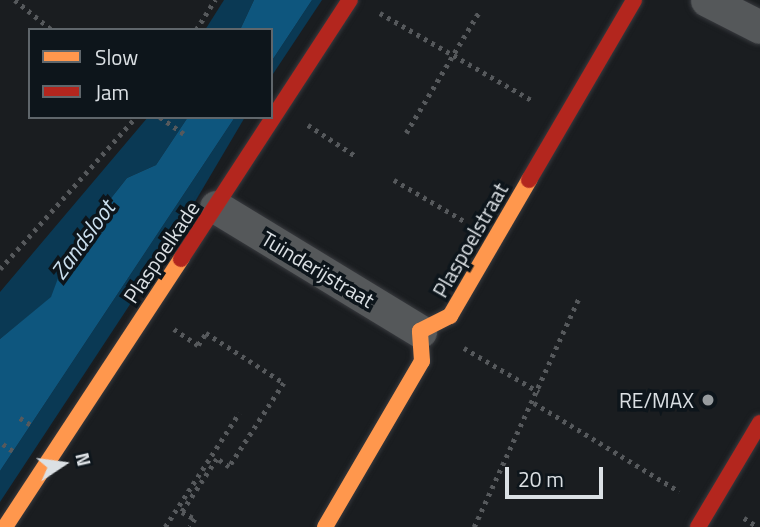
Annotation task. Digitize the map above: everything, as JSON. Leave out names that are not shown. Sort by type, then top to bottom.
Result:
[{"type":"street","name":"Plaspoelkade","points":[[5,527],[350,0]]},
{"type":"street","name":"Plaspoelstraat","points":[[420,331],[450,316],[634,0]]},
{"type":"street","points":[[707,0],[760,27]]},
{"type":"street","name":"Tuinderijstraat","points":[[216,207],[420,331]]},
{"type":"street","points":[[325,527],[422,361],[420,331]]},
{"type":"street","points":[[698,527],[760,423]]},
{"type":"path","points":[[15,0],[50,28]]},
{"type":"path","points":[[197,28],[215,0]]},
{"type":"path","points":[[370,7],[565,119]]},
{"type":"path","points":[[406,133],[479,12]]},
{"type":"path","points":[[281,107],[357,157]]},
{"type":"path","points":[[0,268],[134,119]]},
{"type":"path","points":[[163,119],[184,134]]},
{"type":"path","points":[[394,180],[495,238]]},
{"type":"path","points":[[474,527],[534,403],[579,298]]},
{"type":"path","points":[[147,312],[198,345],[206,334],[284,383],[229,467],[217,459],[183,512],[195,519],[190,527]]},
{"type":"path","points":[[450,316],[463,347],[539,392]]},
{"type":"path","points":[[534,403],[709,508]]},
{"type":"path","points":[[166,527],[239,412]]},
{"type":"path","points":[[20,418],[31,425]]},
{"type":"path","points":[[3,444],[13,451]]},
{"type":"shaded area","points":[[224,0],[254,0],[241,28],[206,28]]},
{"type":"shaded area","points":[[312,0],[322,0],[273,74],[273,59]]},
{"type":"shaded area","points":[[146,119],[187,119],[156,165],[127,178],[67,254],[52,297],[0,339],[0,292]]},
{"type":"shaded area","points":[[234,119],[244,119],[173,239],[0,502],[0,471]]},
{"type":"water","points":[[254,0],[312,0],[273,59],[273,28],[241,28]]},
{"type":"water","name":"Zandsloot","points":[[187,119],[234,119],[0,471],[0,339],[51,297],[67,254],[127,178],[156,165]]},
{"type":"traffic: slow","points":[[325,527],[422,361],[420,331],[450,316],[529,180]]},
{"type":"traffic: slow","points":[[5,527],[181,259]]},
{"type":"traffic: jam","points":[[273,118],[350,0]]},
{"type":"traffic: jam","points":[[529,180],[634,0]]},
{"type":"traffic: jam","points":[[181,259],[272,119]]},
{"type":"traffic: jam","points":[[698,527],[760,423]]},
{"type":"place","name":"RE/MAX","points":[[708,400]]}]
